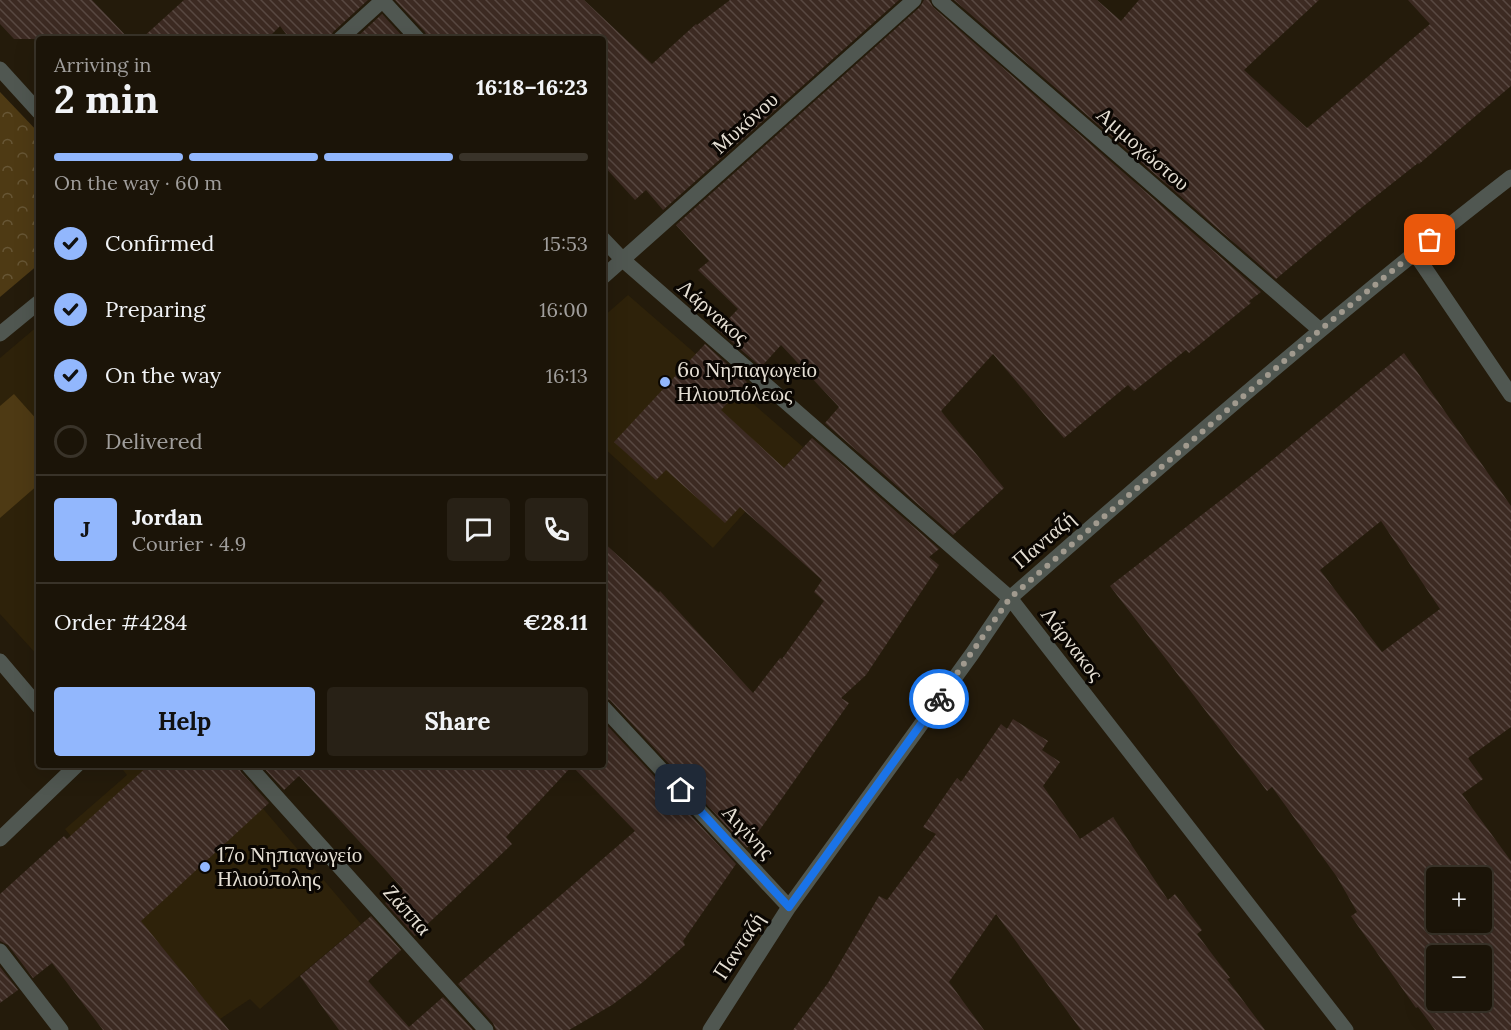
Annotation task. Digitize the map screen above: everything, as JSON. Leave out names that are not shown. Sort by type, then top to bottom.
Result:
[{"type":"street","points":[[343,36],[383,0],[415,36]]},
{"type":"street","name":"Μυκόνου","points":[[606,275],[914,0]]},
{"type":"street","name":"Αμμοχώστου","points":[[939,0],[1320,330]]},
{"type":"street","points":[[0,69],[36,109]]},
{"type":"street","name":"Πανταζή","points":[[712,1029],[789,907],[1010,598],[1320,330],[1414,252],[1511,177]]},
{"type":"street","name":"Λάρνακος","points":[[606,242],[623,260],[1010,598],[1346,1030]]},
{"type":"street","points":[[1414,252],[1511,395]]},
{"type":"street","points":[[0,334],[36,304]]},
{"type":"street","points":[[0,661],[36,704]]},
{"type":"street","name":"Αιγίνης","points":[[606,710],[789,907]]},
{"type":"street","points":[[0,839],[74,768]]},
{"type":"street","name":"Ζάππα","points":[[251,768],[486,1030]]},
{"type":"street","points":[[0,951],[61,1030]]},
{"type":"shaded area","name":"6ο Νηπιαγωγείο Ηλιουπόλεως","points":[[628,295],[803,447],[713,548],[606,450],[606,314]]},
{"type":"shaded area","points":[[36,328],[36,654],[0,614],[0,358]]},
{"type":"shaded area","name":"17ο Νηπιαγωγείο Ηλιούπολης","points":[[121,768],[229,768],[361,924],[260,1009],[250,999],[220,1019],[65,829],[127,775]]},
{"type":"green space","points":[[0,92],[36,130],[36,267],[0,297]]},
{"type":"green space","points":[[14,394],[36,419],[36,487],[0,518],[0,406]]},
{"type":"building","points":[[0,0],[92,0],[126,36],[36,36],[36,39],[14,39],[0,24]]},
{"type":"building","points":[[184,0],[368,0],[331,36],[288,36],[280,26],[270,36],[144,36]]},
{"type":"building","points":[[395,0],[584,0],[652,64],[696,24],[730,0],[899,0],[663,210],[646,190],[635,200],[606,168],[606,36],[427,36]]},
{"type":"building","points":[[924,0],[929,0],[933,7],[1261,292],[1249,301],[1251,303],[1189,353],[1186,350],[1134,391],[1128,385],[1064,438],[993,354],[941,411],[1004,488],[953,535],[825,423],[839,407],[781,345],[761,367],[718,330],[738,309],[698,270],[709,261],[676,225],[920,7]]},
{"type":"building","points":[[954,0],[1097,0],[1121,21],[1139,0],[1319,0],[1244,70],[1307,128],[1430,24],[1408,0],[1511,0],[1511,86],[1419,164],[1356,212],[1276,279]]},
{"type":"building","points":[[382,14],[402,36],[358,36]]},
{"type":"building","points":[[705,344],[747,382],[721,410],[784,468],[812,438],[939,549],[929,557],[939,565],[866,675],[841,698],[849,703],[747,848],[610,700],[606,699],[606,545],[659,593],[660,591],[753,693],[780,658],[782,659],[824,601],[814,592],[822,580],[740,507],[725,523],[666,470],[656,480],[614,442]]},
{"type":"building","points":[[1404,353],[1511,506],[1511,727],[1468,758],[1483,779],[1462,794],[1511,861],[1511,1030],[1435,1030],[1418,1007],[1416,1008],[1351,916],[1357,912],[1337,877],[1272,787],[1267,791],[1110,586],[1261,469]],"holes":[[[1381,521],[1440,609],[1382,652],[1320,570]]]},
{"type":"building","points":[[1013,719],[1048,741],[1042,750],[1060,762],[1043,786],[1080,839],[1113,817],[1168,900],[1175,894],[1202,930],[1197,934],[1265,1030],[1081,1030],[996,914],[949,982],[984,1030],[793,1030],[828,983],[879,896],[887,900],[936,834],[923,827],[957,778],[961,782],[1001,724],[1007,729]]},
{"type":"building","points":[[606,724],[736,864],[683,941],[685,945],[643,982],[612,1005],[569,1030],[496,1030],[493,1023],[458,984],[635,831],[574,768],[606,768]]},
{"type":"building","points":[[146,768],[239,768],[269,803],[141,921],[229,1030],[103,1030],[52,963],[33,978],[8,945],[0,941],[0,894],[64,836],[67,839]]},
{"type":"building","points":[[264,768],[570,768],[506,837],[512,844],[415,936],[385,903],[403,889],[299,776],[284,790]]},
{"type":"building","points":[[371,916],[401,950],[368,981],[409,1027],[443,997],[473,1030],[339,1030],[300,976]]},
{"type":"building","points":[[0,967],[18,990],[0,1003]]},
{"type":"way so far","points":[[939,699],[1010,598],[1320,330],[1430,240]]},
{"type":"place","name":"6ο Νηπιαγωγείο Ηλιουπόλεως","points":[[665,382]]},
{"type":"place","name":"17ο Νηπιαγωγείο Ηλιούπολης","points":[[205,867]]},
{"type":"route","points":[[681,790],[789,907],[939,699]]}]
